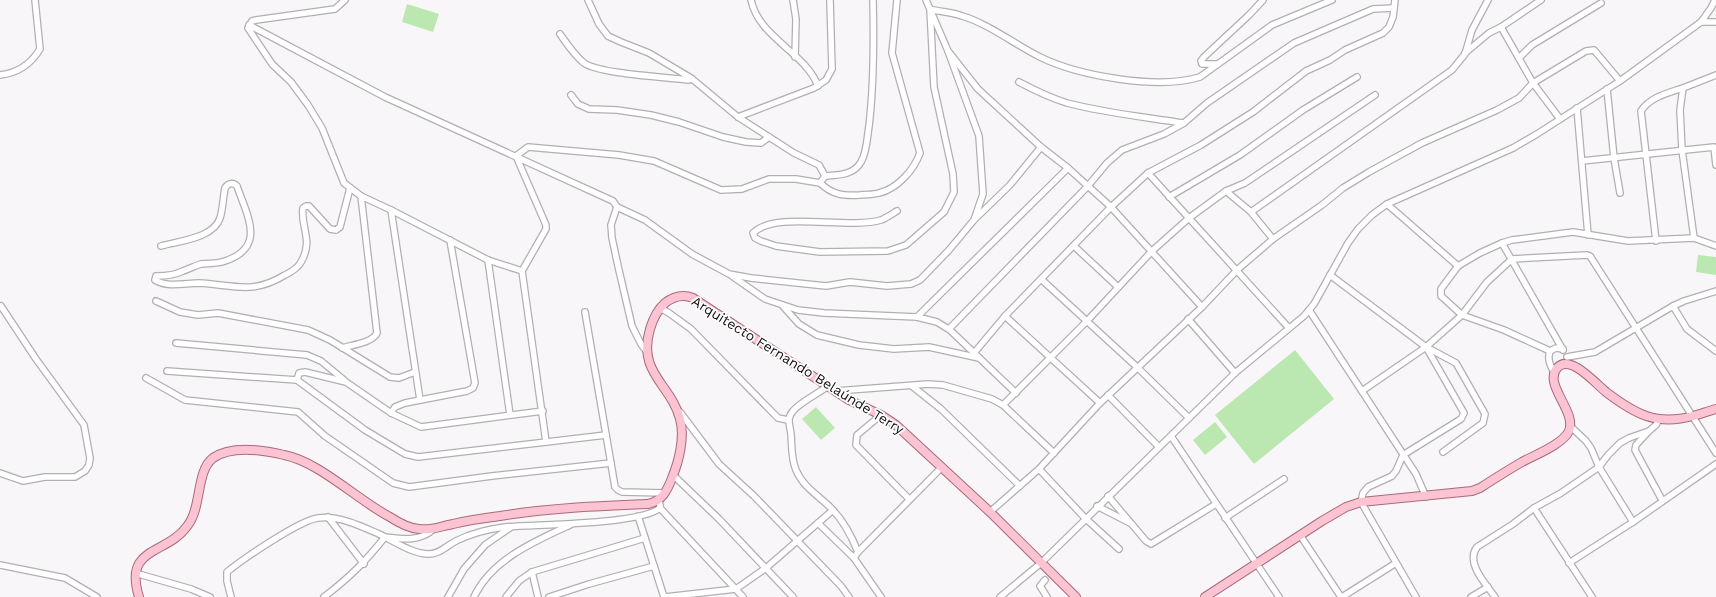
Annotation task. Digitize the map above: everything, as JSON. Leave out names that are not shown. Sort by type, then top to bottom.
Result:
[{"type":"main road","name":"Arquitecto Fernando Belaúnde Terry","points":[[660,308],[665,303],[678,296],[684,295],[693,298],[836,391],[854,402],[881,415],[912,438],[1076,597]]},
{"type":"main road","points":[[139,597],[135,581],[135,573],[138,564],[144,557],[176,538],[188,526],[197,509],[203,472],[207,464],[219,455],[234,451],[268,452],[296,458],[310,464],[382,514],[404,525],[420,530],[434,530],[480,519],[532,511],[659,504],[673,475],[682,436],[680,418],[676,407],[653,372],[648,354],[650,333],[656,314],[660,308]]},
{"type":"main road","points":[[1205,597],[1336,512],[1361,502],[1426,497],[1465,492],[1480,488],[1558,443],[1569,430],[1570,426],[1568,412],[1554,382],[1556,369],[1565,364],[1578,368],[1604,391],[1631,410],[1641,415],[1659,419],[1679,419],[1716,409]]},
{"type":"street","points":[[0,75],[12,73],[23,68],[32,60],[40,49],[35,0]]},
{"type":"street","points":[[249,25],[256,20],[266,17],[335,9],[345,0]]},
{"type":"street","points":[[588,0],[608,36],[649,53],[692,79],[738,117],[769,137],[819,165],[825,176]]},
{"type":"street","points":[[751,0],[755,12],[763,24],[795,57],[809,69],[818,86]]},
{"type":"street","points":[[793,0],[796,19],[795,57]]},
{"type":"street","points":[[738,117],[818,86],[826,80],[832,69],[830,0]]},
{"type":"street","points":[[820,183],[825,176],[844,174],[854,170],[861,163],[866,150],[873,72],[873,0]]},
{"type":"street","points":[[516,156],[528,147],[619,155],[654,161],[721,190],[742,189],[769,179],[796,179],[820,183],[834,194],[845,196],[879,193],[894,186],[916,164],[920,153],[892,53],[897,0]]},
{"type":"street","points":[[926,0],[948,51],[980,136],[983,194],[974,220]]},
{"type":"street","points":[[1217,64],[1202,64],[1201,61],[1263,0]]},
{"type":"street","points":[[930,9],[962,15],[1041,58],[1072,70],[1128,80],[1161,82],[1186,81],[1200,77],[1272,25],[1332,0]]},
{"type":"street","points":[[974,353],[1005,316],[1111,208],[1148,173],[1201,145],[1253,112],[1306,71],[1330,60],[1345,50],[1383,33],[1389,27],[1393,17],[1395,0]]},
{"type":"street","points":[[1465,54],[1472,30],[1488,0]]},
{"type":"street","points":[[1251,212],[1452,70],[1465,54],[1490,33],[1541,0]]},
{"type":"street","points":[[1000,597],[1040,563],[1235,373],[1309,310],[1314,304],[1348,243],[1358,229],[1372,215],[1387,204],[1514,148],[1608,89],[1701,22],[1711,8],[1714,0]]},
{"type":"street","points":[[1518,58],[1532,45],[1601,3]]},
{"type":"street","points":[[949,329],[1088,186],[1107,163],[1122,150],[1164,134],[1184,123],[1207,103],[1294,44],[1373,9],[1394,8]]},
{"type":"street","points":[[897,211],[882,220],[868,222],[777,222],[758,228],[753,232],[755,238],[776,246],[820,252],[888,251],[906,245],[944,212],[954,192],[954,174],[934,87],[930,9]]},
{"type":"street","points":[[1701,22],[1716,22]]},
{"type":"street","points":[[249,25],[385,97],[613,201],[617,207],[645,220],[692,254],[729,274],[765,299],[798,310],[824,313],[917,317],[937,322],[949,329],[1016,393]]},
{"type":"street","points":[[249,25],[249,31],[272,64],[291,82],[308,105],[322,128],[344,182],[350,188],[361,196],[488,260],[522,272]]},
{"type":"street","points":[[1501,27],[1533,83],[1560,119]]},
{"type":"street","points":[[560,34],[575,55],[593,67],[615,72],[688,80],[692,79]]},
{"type":"street","points":[[990,512],[1039,469],[1100,403],[1202,307],[1237,270],[1273,239],[1322,205],[1343,188],[1422,143],[1497,110],[1519,98],[1533,83],[1586,51],[1594,50],[1620,81]]},
{"type":"street","points":[[948,51],[978,89],[1041,147],[1068,168],[1111,208],[1202,307]]},
{"type":"street","points":[[1656,241],[1641,111],[1645,104],[1655,98],[1716,75]]},
{"type":"street","points":[[1169,197],[1240,155],[1303,110],[1358,77]]},
{"type":"street","points":[[1019,82],[1039,92],[1067,102],[1134,116],[1184,123]]},
{"type":"street","points":[[1683,88],[1680,110],[1682,150],[1694,238]]},
{"type":"street","points":[[1608,89],[1614,158],[1620,193]]},
{"type":"street","points":[[571,95],[578,104],[589,109],[617,110],[651,115],[679,122],[723,137],[746,142],[761,143],[769,137]]},
{"type":"street","points":[[1004,405],[1087,321],[1152,251],[1189,218],[1226,191],[1245,183],[1375,95]]},
{"type":"street","points":[[1577,108],[1588,235]]},
{"type":"street","points":[[729,274],[751,278],[826,286],[850,282],[887,286],[911,284],[920,280],[927,273],[974,220],[1010,185],[1041,147]]},
{"type":"street","points":[[1582,161],[1715,147],[1716,165]]},
{"type":"street","points":[[516,156],[546,225],[546,229],[522,272],[543,411],[546,442]]},
{"type":"street","points":[[917,317],[1068,168]]},
{"type":"street","points":[[1148,173],[1288,327]]},
{"type":"street","points":[[162,246],[206,234],[214,229],[221,218],[225,188],[229,184],[233,184],[237,186],[252,232],[250,240],[245,248],[237,255],[225,261],[199,264],[176,274],[156,276],[155,280],[172,285],[200,283],[242,288],[267,284],[294,270],[302,260],[307,241],[302,208],[309,206],[330,229],[336,230],[340,227],[350,188]]},
{"type":"street","points":[[1226,191],[1251,212],[1273,239]]},
{"type":"street","points":[[342,348],[375,338],[377,333],[361,196]]},
{"type":"street","points":[[1387,204],[1458,266]]},
{"type":"street","points":[[617,207],[612,225],[612,238],[632,326],[648,354]]},
{"type":"street","points":[[391,210],[420,400]]},
{"type":"street","points":[[1550,351],[1504,330],[1462,315],[1441,296],[1441,289],[1458,266],[1480,253],[1512,240],[1573,232],[1628,241],[1656,241],[1694,238],[1716,246]]},
{"type":"street","points":[[391,413],[395,407],[405,403],[467,391],[476,383],[450,240]]},
{"type":"street","points":[[1502,243],[1572,365]]},
{"type":"street","points":[[1074,246],[1118,287]]},
{"type":"street","points":[[1362,390],[1426,347],[1462,315],[1487,282],[1512,259],[1587,255],[1590,256],[1716,453]]},
{"type":"street","points":[[488,260],[510,415]]},
{"type":"street","points":[[1330,275],[1426,347],[1456,363],[1485,414],[1483,423],[1443,452]]},
{"type":"street","points":[[1041,279],[1138,368],[1189,418]]},
{"type":"street","points":[[1567,357],[1595,352],[1673,306],[1684,301],[1715,293]]},
{"type":"street","points":[[156,301],[180,312],[198,315],[218,313],[308,330],[342,348],[390,377],[399,378],[415,372]]},
{"type":"street","points":[[782,305],[799,324],[817,335],[859,345],[894,348],[929,347],[980,358]]},
{"type":"street","points":[[0,473],[23,481],[45,476],[75,476],[85,471],[89,465],[90,458],[84,425],[36,359],[1,306]]},
{"type":"street","points":[[1673,306],[1687,329],[1716,351]]},
{"type":"street","points":[[660,308],[691,329],[770,411],[778,418],[788,420]]},
{"type":"street","points":[[1309,310],[1416,474],[1426,497]]},
{"type":"street","points":[[585,312],[615,487],[622,492],[665,493]]},
{"type":"street","points":[[1005,316],[1100,403]]},
{"type":"street","points":[[1188,319],[1235,373]]},
{"type":"street","points":[[176,343],[306,355],[321,361],[346,382],[391,413],[421,427],[543,411]]},
{"type":"street","points":[[1416,597],[1361,502],[1363,494],[1368,487],[1392,476],[1396,471],[1403,455],[1461,419],[1464,413],[1426,347]]},
{"type":"street","points":[[1556,369],[1549,363],[1548,356],[1550,351],[1556,348],[1563,350]]},
{"type":"street","points":[[167,371],[297,380],[365,430],[405,454],[418,457],[606,435]]},
{"type":"street","points":[[297,380],[299,373],[305,372],[346,382]]},
{"type":"street","points":[[146,378],[185,400],[298,412],[325,436],[393,483],[409,487],[611,463]]},
{"type":"street","points":[[836,391],[928,384],[943,385],[992,399],[1004,405],[1054,453]]},
{"type":"street","points":[[828,386],[797,407],[788,420],[793,461],[796,472],[806,486],[833,510],[855,544],[858,552]]},
{"type":"street","points":[[912,386],[942,409],[1020,486]]},
{"type":"street","points":[[1108,395],[1159,447]]},
{"type":"street","points":[[676,407],[719,464],[754,496],[841,586],[849,597]]},
{"type":"street","points":[[881,415],[857,435],[856,445],[909,499]]},
{"type":"street","points":[[1659,419],[1656,426],[1636,444],[1635,450],[1662,500]]},
{"type":"street","points":[[1570,426],[1589,444],[1599,467],[1633,522]]},
{"type":"street","points":[[1495,597],[1478,573],[1473,561],[1473,552],[1477,547],[1513,524],[1534,508],[1561,493],[1599,467],[1620,443],[1649,431]]},
{"type":"street","points":[[1171,436],[1256,565],[1279,597]]},
{"type":"street","points":[[1569,563],[1633,522],[1662,500],[1716,464]]},
{"type":"street","points":[[854,558],[909,499],[942,467]]},
{"type":"street","points":[[1039,469],[1085,518],[1119,549]]},
{"type":"street","points":[[673,475],[719,519],[793,597]]},
{"type":"street","points":[[1226,518],[1284,479]]},
{"type":"street","points":[[1108,496],[1150,544],[1216,504]]},
{"type":"street","points":[[231,597],[227,581],[227,572],[295,528],[316,518],[328,517],[367,529],[418,553],[429,554],[439,553],[454,542],[473,534],[511,526],[574,523],[638,516],[652,513],[659,504],[743,597]]},
{"type":"street","points":[[1097,506],[1132,524]]},
{"type":"street","points":[[1534,508],[1592,597]]},
{"type":"street","points":[[638,516],[665,597],[736,589],[744,585],[798,542],[833,510]]},
{"type":"street","points":[[328,517],[364,564]]},
{"type":"street","points":[[474,597],[477,590],[497,567],[534,541],[574,523]]},
{"type":"street","points":[[818,523],[854,558],[881,597]]},
{"type":"street","points":[[448,597],[464,569],[481,549],[511,526]]},
{"type":"street","points":[[385,537],[402,539],[420,538],[434,530]]},
{"type":"street","points":[[1300,536],[1341,597],[1396,563]]},
{"type":"street","points":[[324,597],[364,564],[385,537]]},
{"type":"street","points":[[506,597],[519,581],[532,572],[645,538]]},
{"type":"street","points":[[0,565],[65,578],[97,597]]},
{"type":"street","points":[[549,597],[654,566]]},
{"type":"street","points":[[532,572],[538,597]]},
{"type":"street","points":[[135,573],[181,586],[210,597]]},
{"type":"street","points":[[1044,580],[1040,586],[1047,597]]},
{"type":"street","points":[[1471,597],[1488,587]]},
{"type":"green space","points":[[407,4],[439,14],[433,32],[402,22]]},
{"type":"green space","points":[[1698,255],[1716,257],[1716,275],[1696,272]]},
{"type":"green space","points":[[1295,350],[1334,399],[1254,464],[1215,415]]},
{"type":"green space","points":[[816,407],[835,428],[821,440],[802,419]]},
{"type":"green space","points":[[1215,422],[1227,437],[1205,455],[1193,440]]}]
